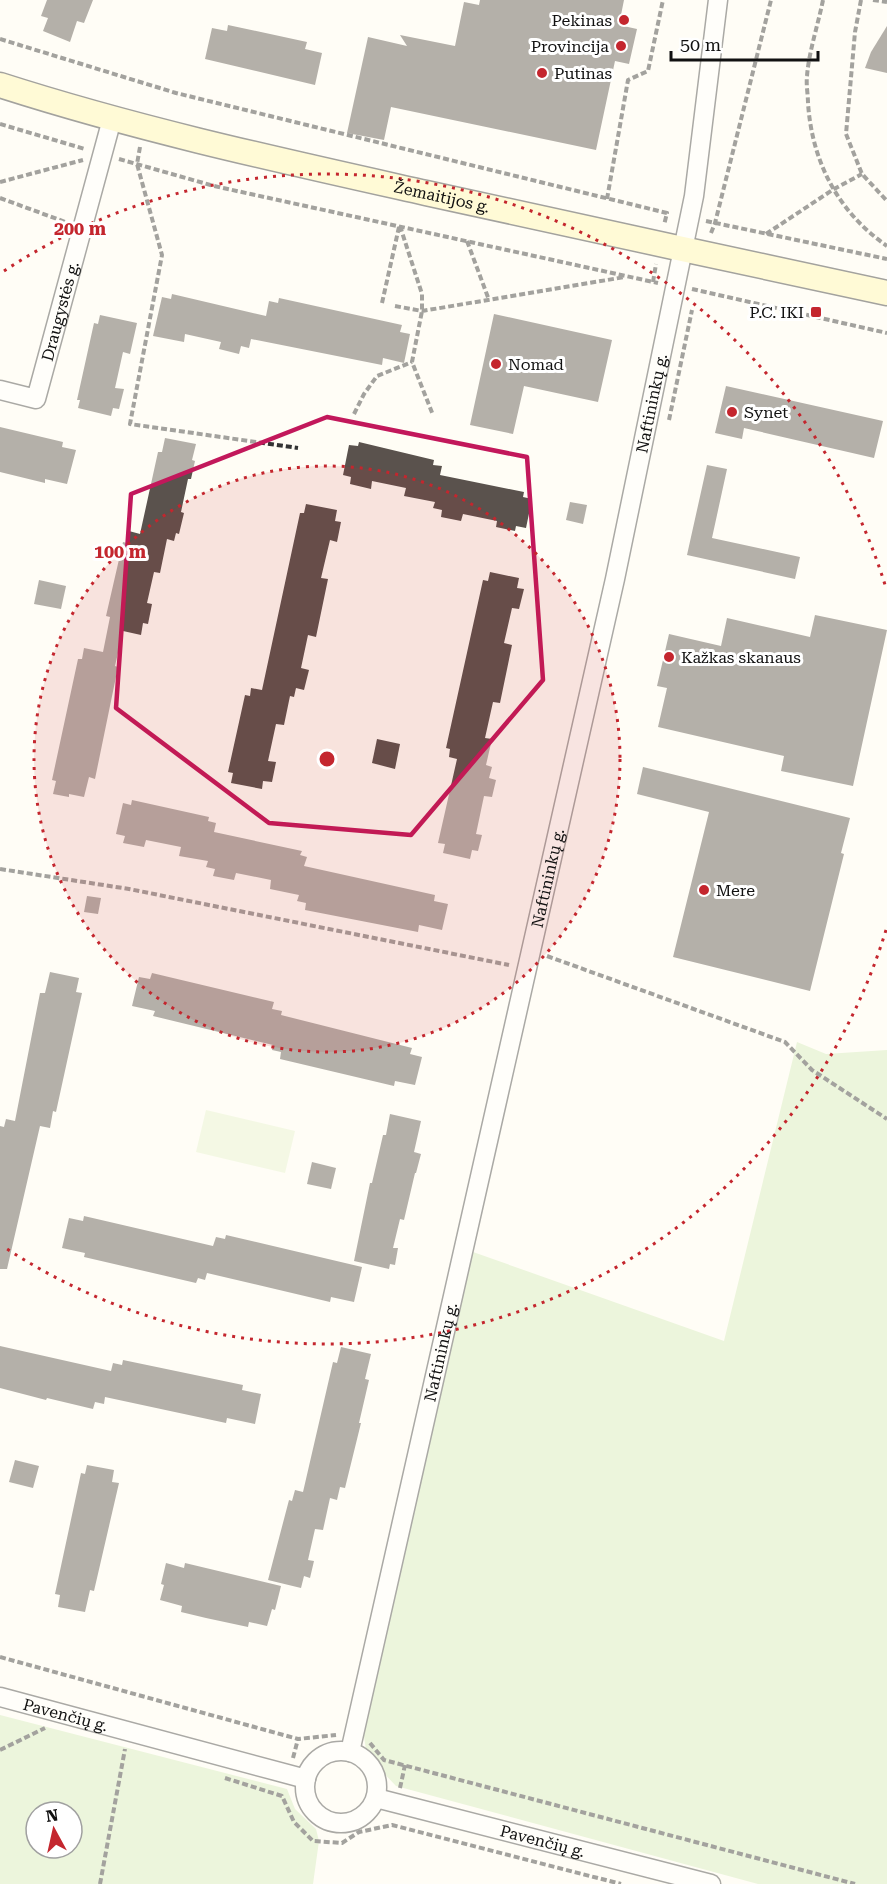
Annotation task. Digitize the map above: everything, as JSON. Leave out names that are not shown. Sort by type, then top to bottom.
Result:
[{"type":"main road","name":"Žemaitijos g.","points":[[0,85],[144,128],[287,162],[887,293]]},
{"type":"street","name":"Naftininkų g.","points":[[360,1742],[535,967],[676,287],[694,196],[718,0]]},
{"type":"street","name":"Draugystės g.","points":[[0,390],[36,399],[112,119]]},
{"type":"street","name":"Pavenčių g.","points":[[0,1697],[306,1779]]},
{"type":"street","points":[[360,1742],[361,1756],[370,1764],[375,1775],[378,1786],[376,1798],[364,1815],[345,1823],[334,1823],[323,1819],[314,1812],[305,1791],[310,1769],[317,1760],[327,1754],[360,1742]]},
{"type":"street","name":"Pavenčių g.","points":[[376,1798],[711,1884]]},
{"type":"path","points":[[607,199],[627,80],[648,71],[663,0]]},
{"type":"path","points":[[652,282],[682,249],[715,223],[771,0]]},
{"type":"path","points":[[823,0],[807,77],[810,130],[821,166],[840,200],[868,233],[887,246]]},
{"type":"path","points":[[861,0],[855,32],[846,134],[862,174],[887,201]]},
{"type":"path","points":[[873,0],[887,2]]},
{"type":"path","points":[[0,39],[176,93],[607,199],[887,259]]},
{"type":"path","points":[[0,124],[214,186],[887,333]]},
{"type":"path","points":[[144,128],[137,164],[162,255],[130,424],[298,448]]},
{"type":"path","points":[[0,182],[103,154]]},
{"type":"path","points":[[766,234],[834,189],[862,174]]},
{"type":"path","points":[[0,198],[82,229]]},
{"type":"path","points":[[667,213],[695,290],[668,425]]},
{"type":"path","points":[[382,303],[399,226]]},
{"type":"path","points":[[399,226],[422,294],[422,311],[412,362],[432,415]]},
{"type":"path","points":[[467,241],[489,300]]},
{"type":"path","points":[[395,306],[422,311],[629,276]]},
{"type":"path","points":[[354,414],[364,394],[377,376],[412,362]]},
{"type":"path","points":[[0,869],[129,889],[535,967],[546,956],[548,947]]},
{"type":"path","points":[[546,956],[785,1042],[812,1070],[887,1119]]},
{"type":"path","points":[[0,1657],[298,1738],[334,1735],[360,1742],[384,1760],[855,1884]]},
{"type":"path","points":[[0,1750],[52,1725],[41,1721]]},
{"type":"path","points":[[100,1884],[126,1748],[115,1744]]},
{"type":"path","points":[[215,1776],[282,1796],[294,1822],[313,1841],[342,1843],[359,1832],[392,1825],[621,1884]]},
{"type":"highlighted area","points":[[327,417],[527,457],[543,680],[411,835],[269,823],[116,708],[131,494]]},
{"type":"green space","points":[[797,1042],[826,1054],[887,1050],[887,1884],[758,1884],[396,1786],[366,1750],[363,1730],[473,1252],[724,1341]]},
{"type":"green space","points":[[206,1110],[295,1131],[285,1173],[196,1152]]},
{"type":"green space","points":[[0,1715],[287,1789],[295,1809],[316,1829],[319,1841],[313,1884],[0,1884]]},
{"type":"building","points":[[47,0],[93,0],[84,23],[77,21],[70,42],[43,31],[48,18],[41,16]]},
{"type":"building","points":[[480,0],[624,0],[619,25],[637,29],[629,64],[615,61],[596,150],[391,107],[384,140],[347,133],[368,37],[407,46],[400,35],[455,46],[464,2],[479,5]]},
{"type":"building","points":[[228,25],[307,42],[305,49],[322,53],[315,85],[205,59],[212,28],[227,31]]},
{"type":"building","points":[[887,26],[887,73],[865,68],[871,52]]},
{"type":"building","points":[[172,294],[266,316],[269,301],[278,303],[279,298],[402,325],[400,332],[410,334],[404,363],[383,358],[382,365],[251,339],[249,348],[241,346],[239,354],[219,349],[221,342],[185,334],[184,342],[153,336],[162,297],[171,299]]},
{"type":"building","points":[[494,314],[612,340],[598,402],[524,386],[513,434],[470,425]]},
{"type":"building","points":[[100,315],[137,323],[130,354],[123,352],[115,388],[124,389],[119,409],[113,408],[111,416],[78,408],[80,400],[77,400],[94,323],[98,324]]},
{"type":"building","points":[[726,386],[883,421],[874,458],[744,428],[742,439],[715,433]]},
{"type":"building","points":[[0,427],[63,442],[62,447],[76,450],[67,484],[45,479],[45,483],[0,472]]},
{"type":"building","points":[[165,438],[196,444],[192,460],[195,461],[191,479],[188,479],[179,534],[176,533],[174,541],[167,539],[160,573],[154,572],[147,603],[152,604],[148,624],[143,623],[141,635],[123,631],[95,779],[89,777],[84,797],[53,794],[56,781],[52,780],[78,659],[82,659],[84,648],[103,652],[110,617],[106,616],[123,542],[127,543],[129,531],[140,534],[158,452],[162,452]]},
{"type":"building","points":[[359,442],[434,460],[433,465],[442,466],[440,475],[524,492],[523,497],[532,499],[526,528],[516,526],[515,531],[496,527],[497,521],[463,514],[461,521],[441,517],[442,510],[433,508],[435,502],[404,496],[406,488],[372,481],[371,489],[350,484],[351,477],[343,475],[349,445],[358,446]]},
{"type":"building","points":[[707,465],[727,469],[712,538],[800,557],[795,579],[687,555]]},
{"type":"building","points":[[570,502],[587,505],[583,524],[566,520]]},
{"type":"building","points":[[306,504],[337,510],[335,521],[341,522],[337,542],[330,540],[321,578],[328,579],[316,637],[308,635],[301,668],[309,670],[304,690],[296,688],[294,697],[290,696],[284,725],[276,724],[268,761],[276,762],[272,782],[263,781],[262,789],[231,783],[233,773],[228,772],[245,695],[250,696],[251,688],[262,690],[300,513],[304,513]]},
{"type":"building","points":[[490,572],[519,578],[517,588],[524,589],[519,609],[512,608],[504,643],[512,645],[500,703],[493,702],[485,738],[492,739],[486,765],[492,767],[489,778],[496,780],[492,797],[484,796],[476,834],[482,835],[478,851],[472,850],[470,859],[443,853],[445,844],[438,843],[457,759],[449,757],[450,749],[446,748],[483,580],[488,581]]},
{"type":"building","points":[[39,580],[66,586],[61,609],[34,604]]},
{"type":"building","points":[[815,615],[887,630],[853,786],[781,771],[784,756],[658,727],[667,688],[657,686],[669,634],[721,646],[727,618],[810,637]]},
{"type":"building","points":[[377,739],[400,744],[395,769],[372,763]]},
{"type":"building","points":[[643,767],[850,818],[841,853],[844,854],[810,991],[673,957],[709,812],[637,794]]},
{"type":"building","points":[[132,800],[209,817],[208,821],[216,823],[214,832],[302,851],[300,855],[307,857],[304,866],[435,895],[434,901],[448,904],[442,930],[419,925],[418,932],[305,910],[306,903],[297,901],[299,895],[270,889],[271,880],[236,873],[234,880],[213,876],[215,869],[206,867],[208,861],[179,856],[181,847],[146,840],[144,847],[123,843],[125,836],[116,834],[123,803],[131,805]]},
{"type":"building","points":[[87,896],[101,898],[98,914],[84,912]]},
{"type":"building","points":[[50,972],[79,978],[76,992],[82,993],[56,1112],[53,1111],[50,1128],[40,1126],[7,1269],[0,1269],[0,1126],[4,1127],[6,1119],[15,1121],[40,993],[45,993]]},
{"type":"building","points":[[152,973],[274,1002],[272,1009],[282,1011],[281,1015],[412,1048],[410,1054],[422,1057],[415,1085],[395,1081],[394,1086],[280,1059],[281,1052],[272,1050],[273,1045],[153,1016],[155,1011],[132,1006],[139,977],[150,979]]},
{"type":"building","points":[[390,1114],[421,1121],[414,1152],[421,1154],[404,1220],[400,1219],[393,1248],[398,1248],[395,1265],[390,1264],[389,1269],[354,1261],[370,1183],[372,1183],[383,1135],[386,1135]]},
{"type":"building","points":[[312,1162],[336,1168],[331,1189],[307,1184]]},
{"type":"building","points":[[84,1216],[213,1246],[216,1237],[225,1239],[226,1235],[362,1267],[354,1302],[331,1297],[330,1302],[207,1273],[205,1280],[198,1278],[196,1283],[84,1257],[85,1253],[62,1248],[69,1218],[83,1221]]},
{"type":"building","points":[[0,1346],[111,1371],[113,1363],[122,1365],[123,1360],[243,1385],[242,1390],[261,1394],[255,1424],[227,1418],[226,1423],[105,1397],[104,1404],[95,1402],[93,1409],[0,1388]]},
{"type":"building","points":[[341,1347],[371,1354],[365,1379],[369,1380],[345,1488],[340,1487],[337,1500],[330,1498],[323,1530],[315,1529],[308,1560],[314,1561],[310,1578],[304,1576],[301,1588],[268,1580],[289,1500],[292,1501],[295,1490],[303,1492],[333,1362],[337,1363]]},
{"type":"building","points":[[15,1460],[39,1466],[33,1488],[9,1482]]},
{"type":"building","points":[[87,1465],[114,1470],[112,1482],[119,1483],[94,1591],[90,1590],[85,1612],[58,1607],[60,1595],[55,1594],[81,1473],[85,1474]]},
{"type":"building","points":[[166,1563],[184,1568],[185,1563],[281,1586],[275,1610],[272,1609],[267,1626],[249,1622],[248,1627],[181,1612],[182,1606],[160,1600]]},
{"type":"place","name":"Pekinas","points":[[624,20]]},
{"type":"place","name":"Provincija","points":[[621,46]]},
{"type":"place","name":"Putinas","points":[[542,73]]},
{"type":"place","name":"P.C. IKI","points":[[816,312]]},
{"type":"place","name":"Nomad","points":[[496,364]]},
{"type":"place","name":"Synet","points":[[732,412]]},
{"type":"place","name":"Kažkas skanaus","points":[[669,657]]},
{"type":"place","name":"Mere","points":[[704,890]]}]
